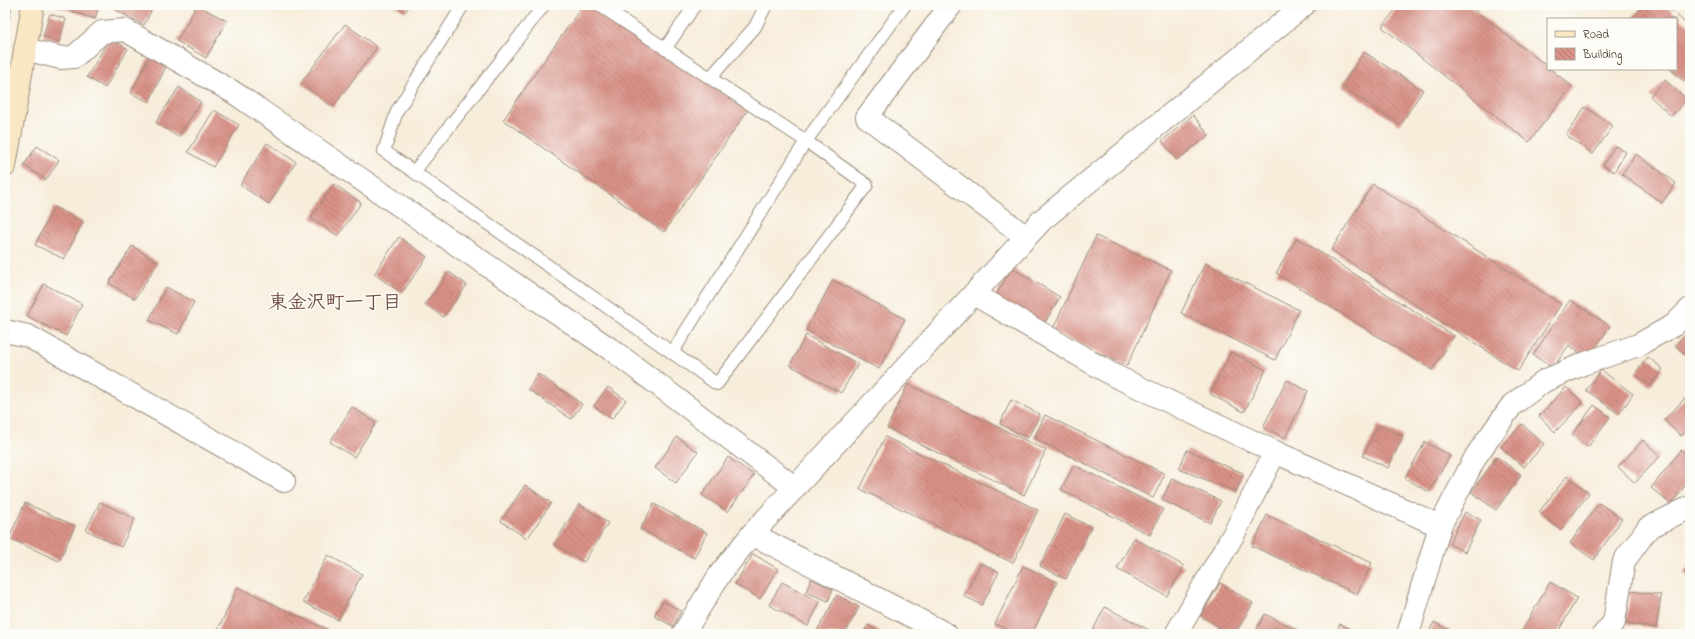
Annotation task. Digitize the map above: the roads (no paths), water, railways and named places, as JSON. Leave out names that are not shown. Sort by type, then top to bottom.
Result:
[{"type":"street","points":[[6,152],[33,5]]},
{"type":"street","points":[[951,5],[867,117],[1026,237]]},
{"type":"street","points":[[684,634],[720,574],[752,534],[1042,220],[1304,5]]},
{"type":"street","points":[[25,49],[61,58],[74,57],[102,32],[125,30],[233,92],[616,353],[794,487]]},
{"type":"street","points":[[974,294],[1113,374],[1274,452],[1440,526]]},
{"type":"street","points":[[1408,634],[1440,526],[1476,456],[1512,405],[1544,381],[1584,364],[1638,345],[1674,324],[1690,309]]},
{"type":"street","points":[[5,331],[28,336],[284,481]]},
{"type":"street","points":[[1176,634],[1236,530],[1274,452]]},
{"type":"street","points":[[1604,634],[1614,622],[1624,561],[1648,528],[1690,507]]},
{"type":"street","points":[[752,534],[946,634]]},
{"type":"lane","points":[[463,5],[396,110],[384,151],[717,384],[867,185],[806,141],[665,49],[617,10],[599,5]]},
{"type":"lane","points":[[414,172],[544,5]]},
{"type":"lane","points":[[665,49],[695,5]]},
{"type":"lane","points":[[710,78],[755,27],[766,5]]},
{"type":"lane","points":[[672,353],[806,141],[905,5]]},
{"type":"district","name":"東金沢町一丁目","points":[[335,301]]}]
